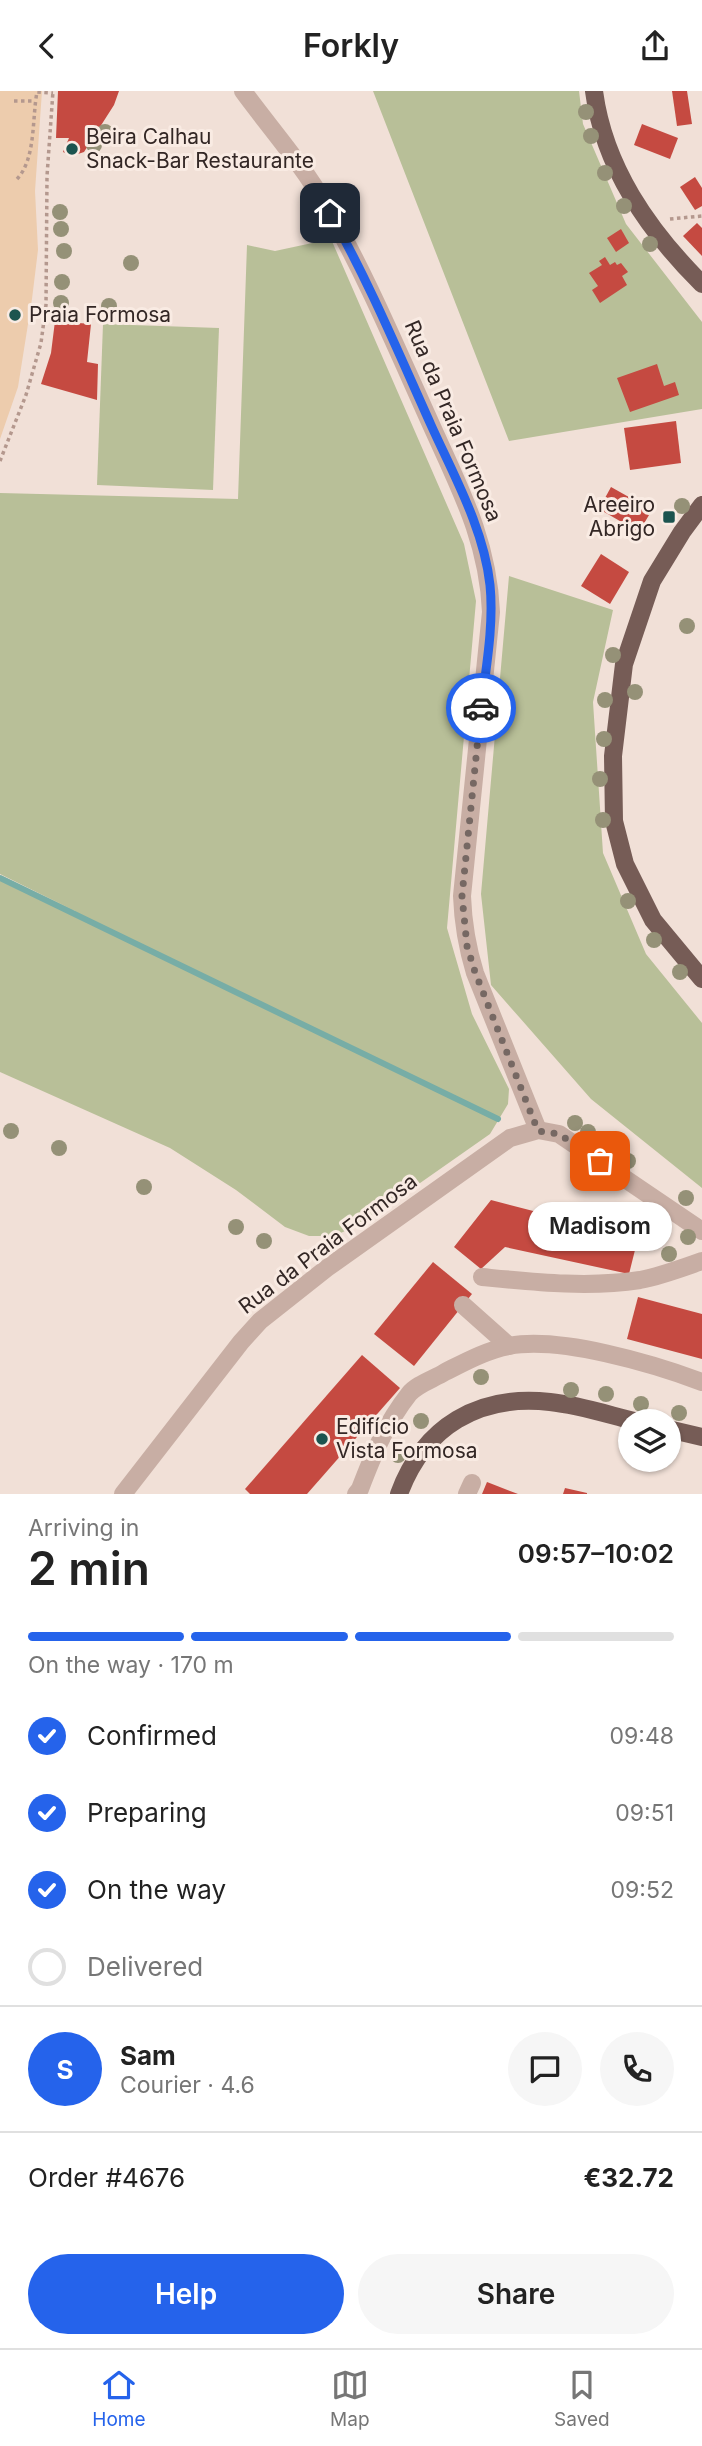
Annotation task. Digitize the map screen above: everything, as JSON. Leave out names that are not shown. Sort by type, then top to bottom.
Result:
[{"type":"main road","points":[[594,91],[598,120],[611,158],[629,193],[684,267],[702,284]]},
{"type":"main road","points":[[702,505],[681,532],[652,581],[624,664],[613,756],[614,821],[625,864],[653,920],[702,979]]},
{"type":"main road","points":[[400,1494],[409,1472],[430,1442],[458,1419],[480,1408],[515,1400],[550,1402],[618,1417]]},
{"type":"main road","points":[[681,1432],[702,1437]]},
{"type":"street","name":"Rua da Praia Formosa","points":[[123,1494],[240,1342],[260,1321],[327,1268],[500,1145],[520,1134],[538,1131],[475,972],[463,921],[462,896],[491,612],[483,550],[460,490],[349,245],[323,201],[243,91]]},
{"type":"street","points":[[538,1131],[559,1134],[702,1231]]},
{"type":"street","points":[[482,1277],[558,1284],[639,1280],[702,1261]]},
{"type":"street","points":[[463,1304],[509,1346]]},
{"type":"street","points":[[356,1494],[378,1441],[411,1391],[468,1360],[509,1346],[540,1343],[563,1345],[667,1369],[702,1382]]},
{"type":"path","points":[[0,461],[26,395],[41,342],[46,305],[47,176],[53,92],[37,92],[29,149],[23,172],[17,179]]},
{"type":"path","points":[[14,100],[35,101]]},
{"type":"green space","points":[[373,91],[579,91],[583,124],[626,224],[702,322],[702,409],[509,441]]},
{"type":"green space","points":[[331,239],[464,544],[476,601],[447,928],[472,1014],[509,1089],[508,1104],[490,1134],[354,1227],[334,1236],[309,1236],[285,1227],[236,1190],[170,1148],[0,1072],[0,875],[75,911],[0,874],[0,493],[238,499],[247,245],[275,251]]},
{"type":"green space","points":[[103,324],[219,328],[213,490],[97,485]]},
{"type":"green space","points":[[509,576],[613,610],[593,702],[603,853],[646,954],[702,1023],[702,1188],[591,1099],[491,985],[481,894]]},
{"type":"sand","name":"Praia Formosa","points":[[0,91],[42,91],[35,191],[38,250],[18,387],[0,439]]},
{"type":"building","points":[[58,91],[119,91],[114,105],[84,152],[72,156],[63,152],[69,138],[56,138]]},
{"type":"building","points":[[672,91],[687,91],[692,124],[677,126]]},
{"type":"building","points":[[642,124],[678,138],[670,159],[634,145]]},
{"type":"building","points":[[695,177],[702,188],[702,206],[695,210],[680,187]]},
{"type":"building","points":[[697,223],[702,228],[702,256],[683,236]]},
{"type":"building","points":[[621,229],[629,243],[616,252],[607,238]]},
{"type":"building","points":[[605,257],[610,265],[621,263],[628,272],[622,276],[627,285],[600,303],[592,290],[598,286],[589,273],[602,265],[599,261]]},
{"type":"building","points":[[55,321],[91,324],[87,362],[98,364],[97,400],[41,384],[51,353]]},
{"type":"building","points":[[657,364],[664,386],[675,382],[679,395],[630,412],[617,378]]},
{"type":"building","points":[[676,421],[681,463],[630,470],[624,428]]},
{"type":"building","points":[[611,487],[652,510],[639,532],[599,509]]},
{"type":"building","points":[[601,554],[629,572],[610,604],[581,586]]},
{"type":"building","points":[[491,1200],[638,1238],[629,1274],[505,1247],[481,1269],[454,1247]]},
{"type":"building","name":"Edifício Vista Formosa","points":[[433,1262],[472,1294],[414,1366],[374,1334]]},
{"type":"building","points":[[638,1297],[702,1314],[702,1359],[627,1339]]},
{"type":"building","name":"Edifício Vista Formosa","points":[[362,1355],[400,1388],[307,1494],[250,1494],[245,1489]]},
{"type":"building","points":[[487,1482],[518,1494],[482,1494]]},
{"type":"building","points":[[565,1488],[587,1493],[587,1494],[563,1494]]},
{"type":"waterway","points":[[0,878],[498,1119]]},
{"type":"way so far","points":[[481,708],[462,896],[467,946],[538,1131],[559,1134],[600,1161]]},
{"type":"place","name":"Beira Calhau Snack-Bar Restaurante","points":[[72,149]]},
{"type":"place","name":"Praia Formosa","points":[[15,315]]},
{"type":"place","name":"Areeiro Abrigo","points":[[669,517]]},
{"type":"place","name":"Madisom","points":[[600,1161]]},
{"type":"place","name":"Edifício Vista Formosa","points":[[322,1439]]},
{"type":"route","points":[[330,213],[349,245],[380,310],[460,490],[483,550],[491,612],[481,708]]}]
